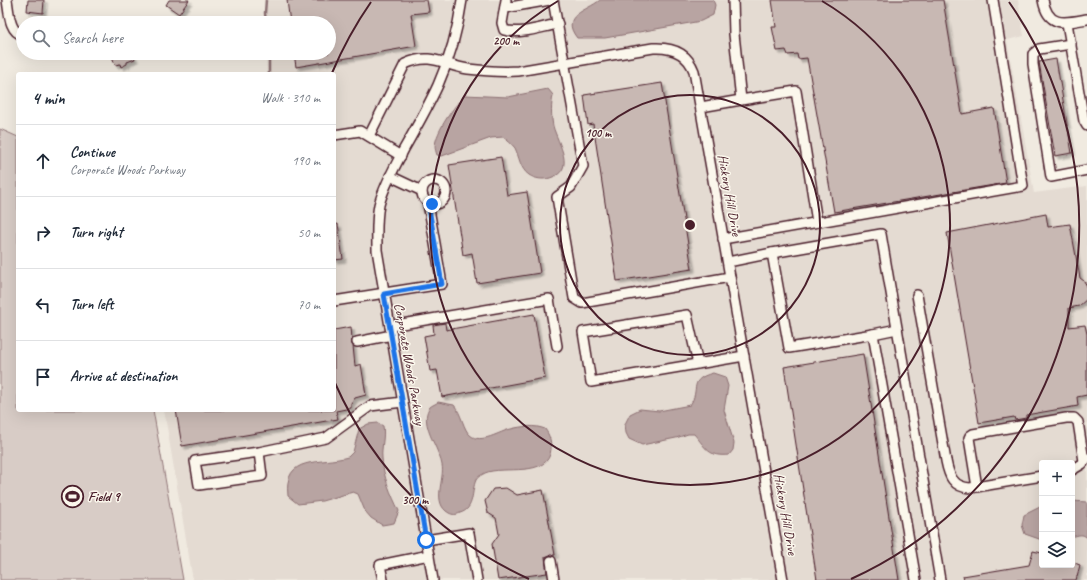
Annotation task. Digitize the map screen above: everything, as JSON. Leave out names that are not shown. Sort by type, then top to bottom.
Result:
[{"type":"street","points":[[7,0],[14,30],[16,32]]},
{"type":"street","name":"Corporate Woods Parkway","points":[[433,580],[384,294],[377,250],[376,230],[380,203],[390,176],[438,85],[447,62],[459,18],[462,0]]},
{"type":"street","points":[[558,24],[510,32],[504,30],[502,24],[506,4],[552,0],[558,24],[583,166],[571,187],[558,197],[574,298],[582,303],[730,277]]},
{"type":"street","points":[[733,0],[734,34],[741,100]]},
{"type":"street","points":[[724,239],[1023,186],[992,0]]},
{"type":"street","points":[[1043,0],[1045,11],[1051,19],[1067,22],[1087,19]]},
{"type":"street","points":[[1067,22],[1084,121],[1087,126]]},
{"type":"street","points":[[1071,44],[1039,49],[1033,54],[1033,64],[1051,176],[1087,170]]},
{"type":"street","name":"Hickory Hill Drive","points":[[369,136],[405,64],[414,60],[431,58],[466,68],[503,72],[518,71],[653,48],[672,49],[681,53],[692,65],[701,107],[783,580]]},
{"type":"street","points":[[701,107],[796,91],[817,222]]},
{"type":"street","points":[[336,135],[360,131],[401,156]]},
{"type":"street","points":[[390,176],[422,191]]},
{"type":"street","points":[[336,302],[442,284],[428,203],[423,198],[422,191],[425,183],[432,180],[437,180],[444,184],[447,192],[444,200],[436,204],[428,203]]},
{"type":"street","points":[[728,262],[881,234],[940,580]]},
{"type":"street","points":[[772,253],[789,348],[897,329]]},
{"type":"street","points":[[917,295],[948,472],[954,482],[961,487],[977,487],[1039,477]]},
{"type":"street","points":[[390,326],[549,299],[557,346]]},
{"type":"street","points":[[698,364],[687,315],[583,332],[591,382],[698,364],[744,356]]},
{"type":"street","points":[[873,334],[916,580]]},
{"type":"street","points":[[357,342],[392,336]]},
{"type":"street","points":[[259,452],[262,476],[199,485],[196,461],[259,452],[326,438],[370,406],[403,402]]},
{"type":"street","points":[[977,487],[969,438],[973,434],[1066,418],[1074,418],[1078,422],[1086,460],[1075,469]]},
{"type":"street","points":[[426,540],[469,533],[477,580]]},
{"type":"street","points":[[383,580],[380,565],[429,555]]},
{"type":"street","points":[[551,561],[554,580]]},
{"type":"shaded area","points":[[264,0],[1018,0],[1024,36],[1007,40],[1034,193],[1087,186],[1087,580],[193,580],[164,412],[336,412],[336,72],[267,72],[266,60],[336,60],[336,16],[265,16]]},
{"type":"shaded area","points":[[600,0],[713,0],[715,5],[713,15],[701,21],[605,38],[577,38],[572,30],[571,24],[573,19],[577,14]]},
{"type":"shaded area","points":[[548,89],[553,95],[553,126],[564,156],[563,169],[558,174],[545,179],[536,178],[529,175],[522,166],[515,148],[503,137],[491,138],[442,156],[437,155],[435,149],[436,140],[442,126],[465,95],[508,97]]},
{"type":"shaded area","points":[[0,129],[16,136],[16,412],[153,412],[183,580],[0,580]]},
{"type":"shaded area","points":[[713,373],[725,377],[728,386],[724,410],[734,443],[733,450],[729,455],[716,455],[708,451],[694,434],[688,434],[642,445],[629,439],[626,433],[625,424],[630,414],[640,409],[659,411],[690,405],[695,394],[697,382],[705,376]]},
{"type":"shaded area","points":[[438,402],[454,405],[468,432],[474,438],[485,438],[515,428],[533,426],[545,429],[551,443],[548,458],[542,464],[534,468],[485,473],[476,480],[474,484],[472,499],[468,508],[457,514],[449,513],[444,509],[441,503],[440,490],[442,465],[428,428],[426,416],[430,407]]},
{"type":"shaded area","points":[[378,423],[383,426],[384,434],[382,454],[384,472],[390,492],[399,511],[394,523],[382,525],[371,518],[365,511],[358,494],[353,492],[322,501],[298,504],[288,496],[288,483],[291,473],[297,467],[315,462],[348,457],[353,452],[359,429],[368,424]]},
{"type":"shaded area","points":[[1075,501],[1087,502],[1087,538],[1082,535],[1075,536]]},
{"type":"shaded area","points":[[1039,508],[1039,539],[1025,534],[1022,525],[1024,515]]},
{"type":"building","points":[[28,0],[44,0],[43,13],[27,11]]},
{"type":"building","points":[[169,0],[189,0],[179,14],[166,5]]},
{"type":"building","points":[[287,0],[427,0],[429,12],[411,14],[416,46],[336,60],[336,16],[289,16]]},
{"type":"building","points":[[772,0],[943,0],[962,114],[994,108],[1006,183],[834,212],[807,58],[798,59],[797,54],[788,55],[786,50],[777,51],[772,27],[776,27]]},
{"type":"building","points":[[1056,59],[1072,153],[1055,156],[1039,62]]},
{"type":"building","points":[[113,60],[132,60],[121,67],[120,64],[115,65]]},
{"type":"building","points":[[295,60],[336,60],[296,67]]},
{"type":"building","points":[[662,83],[692,269],[617,281],[593,124],[588,125],[584,95]]},
{"type":"building","points":[[501,157],[507,195],[527,192],[540,273],[477,283],[472,253],[463,255],[449,165]]},
{"type":"building","points":[[1046,214],[1048,227],[1070,224],[1080,278],[1087,286],[1087,299],[1079,306],[1069,308],[1069,327],[1085,325],[1087,334],[1087,395],[1077,397],[1078,406],[1026,415],[1026,418],[1015,420],[1014,417],[979,423],[947,233]]},
{"type":"building","points":[[336,224],[338,224],[343,259],[336,260]]},
{"type":"building","points":[[534,314],[545,378],[442,397],[437,370],[430,371],[424,336],[434,334],[433,325],[445,323],[446,330]]},
{"type":"building","points":[[351,327],[351,343],[353,346],[355,366],[361,364],[366,395],[355,398],[351,404],[351,408],[336,411],[336,330]]},
{"type":"building","points":[[863,354],[899,580],[817,580],[784,367]]},
{"type":"building","points":[[336,411],[338,419],[182,446],[176,412]]},
{"type":"building","points":[[506,488],[517,495],[543,490],[555,555],[545,557],[547,573],[498,580],[492,544],[499,534],[496,518],[488,513],[485,501],[493,489]]},
{"type":"building","points":[[1033,551],[1039,552],[1039,568],[1075,568],[1075,563],[1080,565],[1076,580],[964,580],[963,576],[1029,565]]},
{"type":"waterway","points":[[265,16],[266,0]]},
{"type":"waterway","points":[[269,60],[269,72]]},
{"type":"place","name":"Field 9","points":[[73,496]]},
{"type":"route","points":[[426,540],[384,294],[442,284],[428,203],[432,204]]}]
